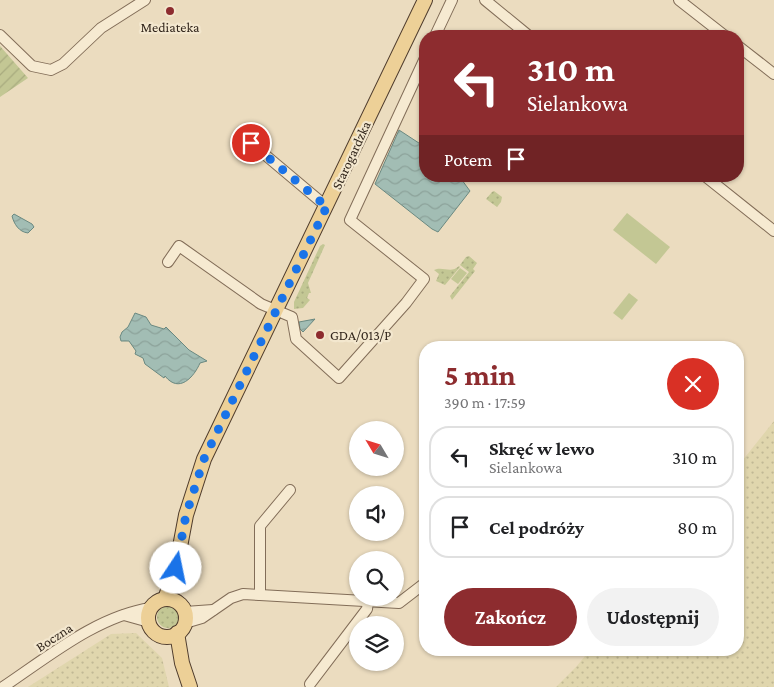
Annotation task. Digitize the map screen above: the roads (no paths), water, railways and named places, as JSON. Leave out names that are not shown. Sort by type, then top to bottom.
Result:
[{"type":"main road","name":"Starogardzka","points":[[190,687],[182,663],[176,618],[176,568],[186,515],[204,459],[425,0]]},
{"type":"main road","points":[[156,603],[176,618],[155,632],[150,615],[156,603]]},
{"type":"street","points":[[0,35],[32,66],[51,70],[63,64],[101,28],[145,0]]},
{"type":"street","points":[[438,30],[452,0]]},
{"type":"street","points":[[485,0],[522,30]]},
{"type":"street","points":[[679,0],[717,30]]},
{"type":"street","points":[[744,51],[774,74]]},
{"type":"street","points":[[168,262],[179,246],[261,304],[292,317],[296,339],[339,378],[424,280],[350,220],[419,71]]},
{"type":"street","points":[[251,143],[320,201],[328,204]]},
{"type":"street","points":[[713,182],[774,231]]},
{"type":"street","points":[[260,595],[260,526],[290,490]]},
{"type":"street","points":[[404,599],[419,588]]},
{"type":"street","points":[[176,618],[202,618],[231,598],[243,594],[349,601]]},
{"type":"street","points":[[310,684],[367,606]]},
{"type":"street","name":"Boczna","points":[[3,687],[89,631],[110,620],[136,611],[150,615]]},
{"type":"water","points":[[399,130],[419,143],[419,182],[463,182],[470,191],[438,232],[375,184]]},
{"type":"water","points":[[14,214],[34,227],[28,233],[22,231],[14,222],[12,216]]},
{"type":"water","points":[[135,313],[146,317],[151,325],[164,329],[166,327],[189,350],[207,361],[200,363],[185,382],[176,384],[165,376],[164,378],[145,364],[143,358],[135,354],[136,351],[129,341],[121,341],[122,332],[128,327]]},
{"type":"water","points":[[315,319],[303,332],[300,329],[299,322]]},
{"type":"place","name":"Mediateka","points":[[170,11]]},
{"type":"place","name":"GDA/013/P","points":[[320,335]]}]
